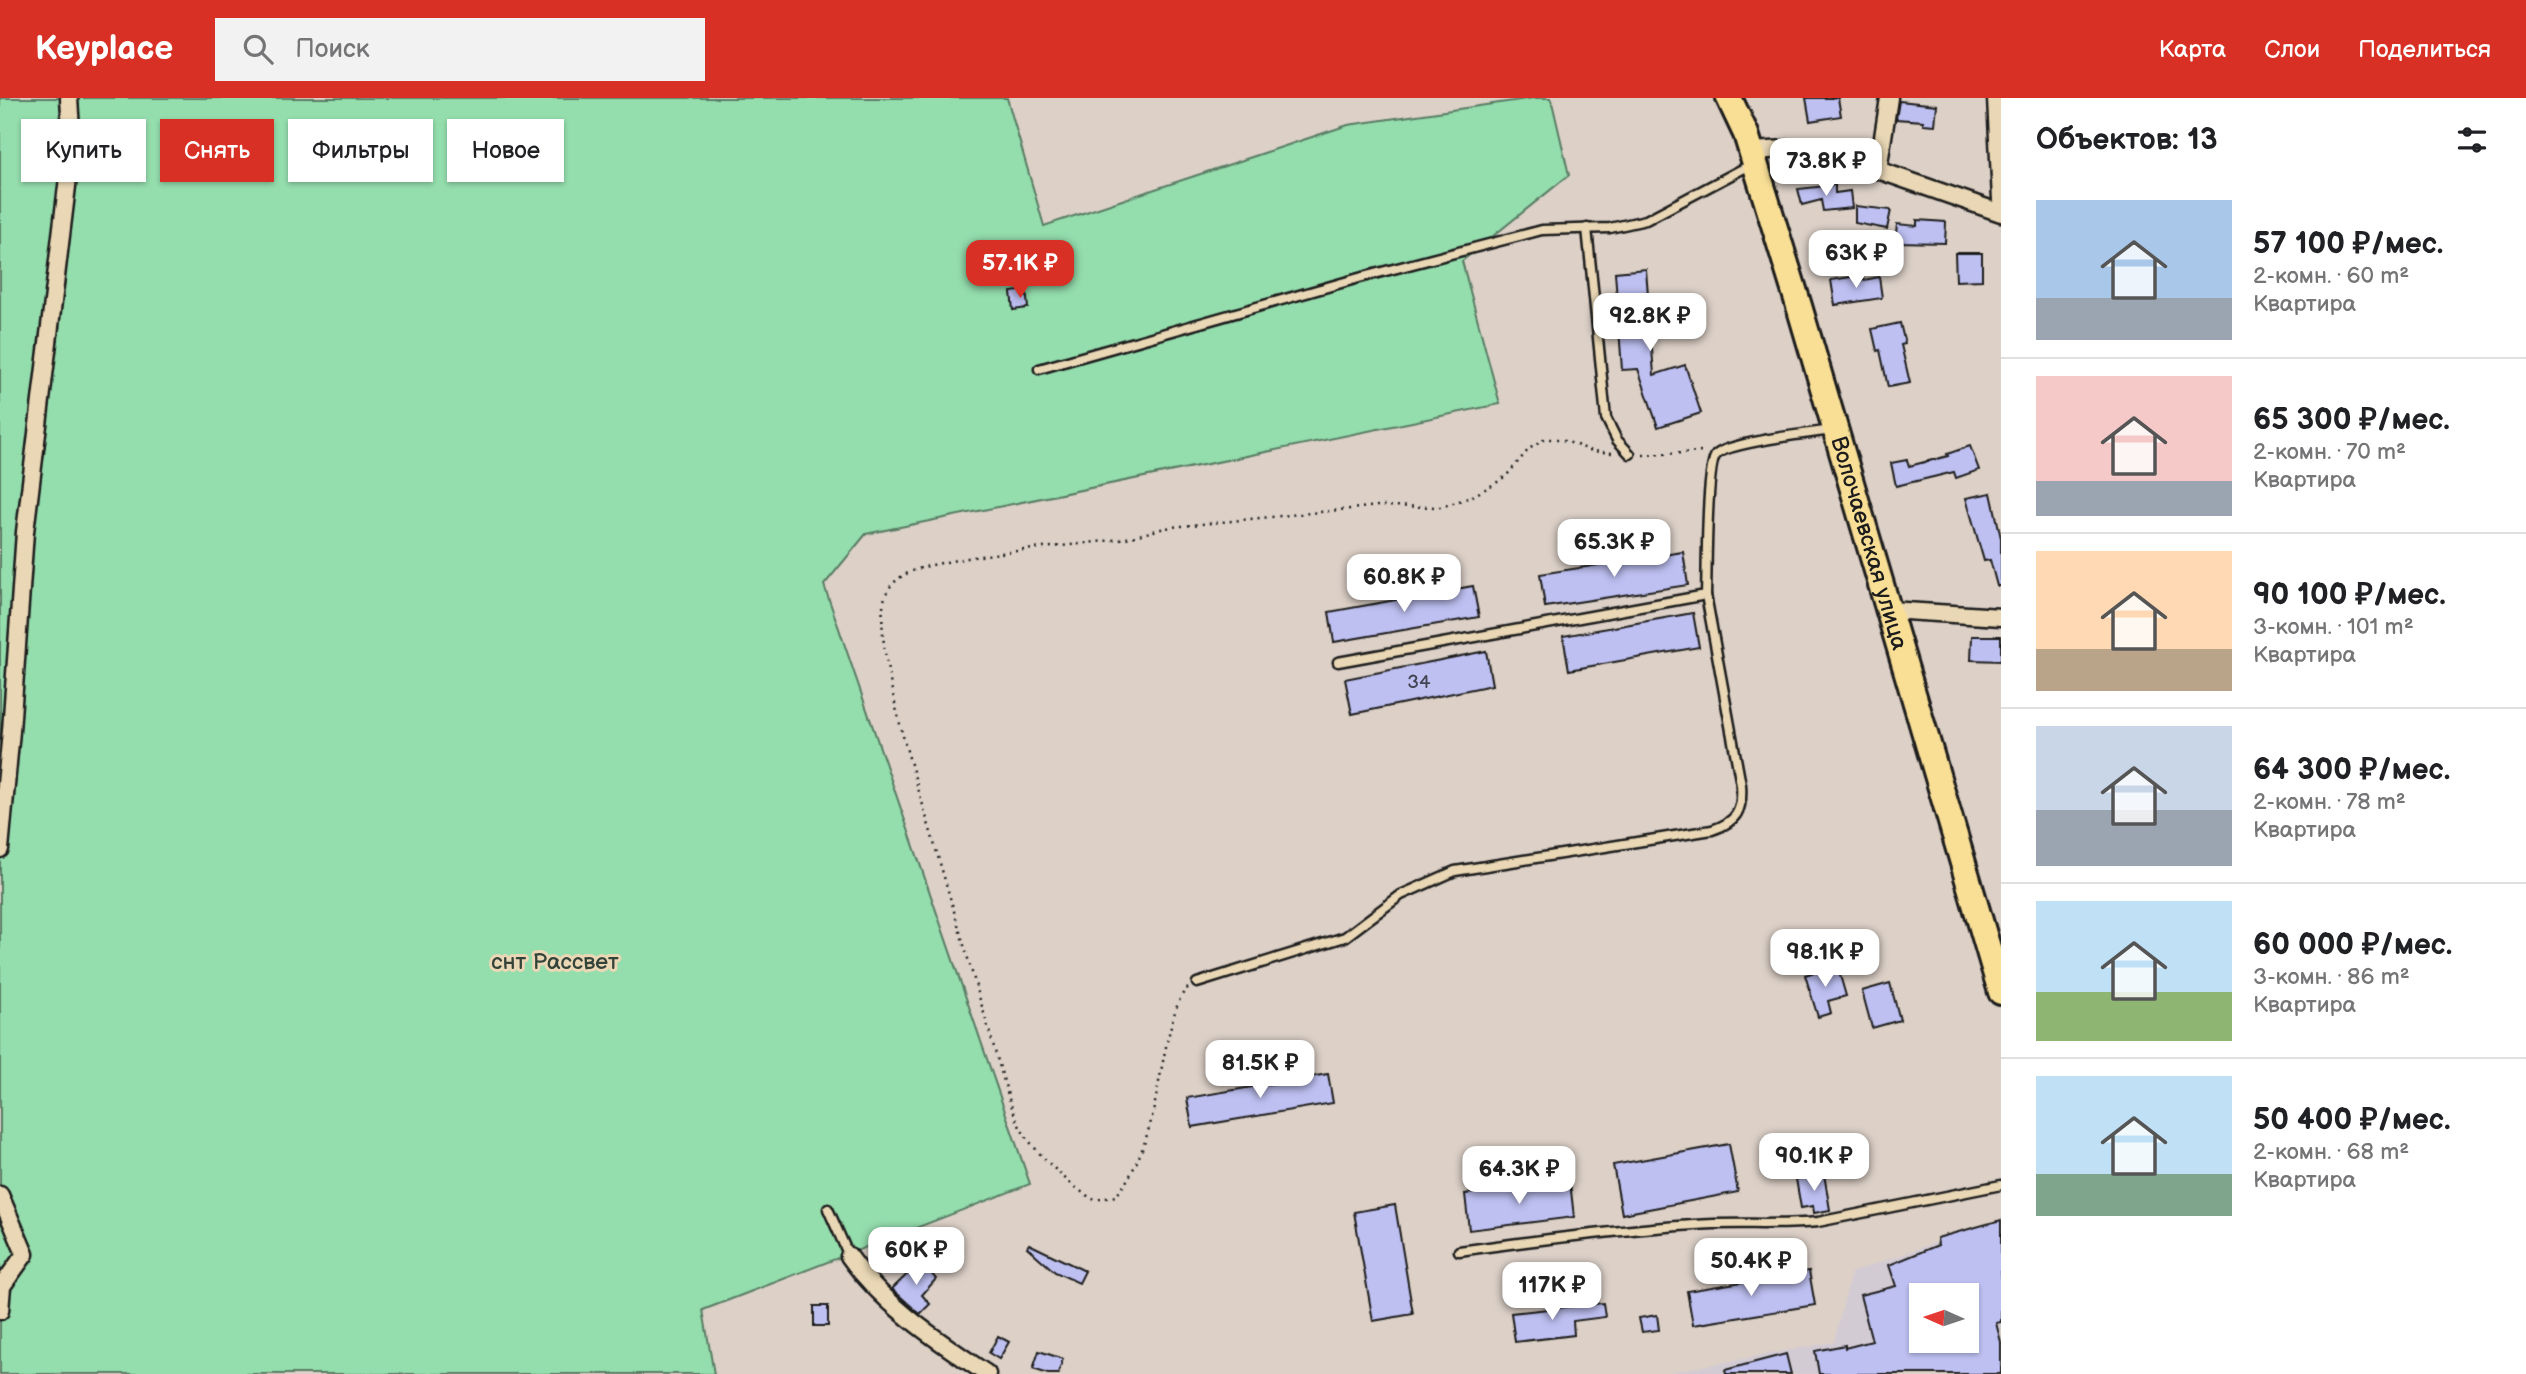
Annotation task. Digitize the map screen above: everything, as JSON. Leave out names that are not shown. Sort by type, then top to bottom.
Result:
[{"type":"main road","name":"Волочаевская улица","points":[[1730,98],[1753,157],[1836,429],[2001,992]]},
{"type":"street","points":[[0,849],[25,532],[72,145],[69,98]]},
{"type":"street","points":[[1878,170],[1889,98]]},
{"type":"street","points":[[1996,98],[2001,200]]},
{"type":"street","points":[[1753,157],[1788,149],[1808,151],[1846,164],[1878,170],[2001,213]]},
{"type":"street","points":[[1889,610],[2001,617]]},
{"type":"street","points":[[0,1195],[25,1254],[2,1286],[0,1311]]},
{"type":"street","points":[[849,1256],[909,1320],[987,1374]]},
{"type":"lane","points":[[1039,369],[1542,230],[1609,228],[1646,220],[1753,157]]},
{"type":"lane","points":[[1587,229],[1606,418],[1617,440],[1630,454]]},
{"type":"lane","points":[[1197,983],[1345,937],[1401,895],[1455,871],[1712,830],[1731,820],[1741,806],[1741,785],[1706,595],[1707,534],[1713,461],[1723,450],[1745,444],[1836,429]]},
{"type":"lane","points":[[1338,662],[1706,595]]},
{"type":"lane","points":[[1459,1251],[1635,1229],[1698,1224],[1790,1225],[1818,1222],[2001,1185]]},
{"type":"lane","points":[[828,1209],[849,1256]]},
{"type":"path","points":[[1197,983],[1183,991],[1180,998],[1150,1125],[1130,1176],[1116,1196],[1102,1200],[1088,1197],[1032,1144],[1023,1133],[1010,1102],[905,744],[891,686],[883,630],[884,599],[889,588],[911,571],[924,567],[1010,551],[1122,539],[1172,527],[1379,506],[1432,508],[1449,505],[1496,483],[1507,475],[1529,449],[1545,439],[1560,439],[1592,451],[1630,454],[1668,455],[1723,450]]},
{"type":"shaded area","points":[[2001,1219],[2001,1374],[1661,1374],[1834,1342],[1851,1273]]},
{"type":"green space","name":"снт Рассвет","points":[[0,98],[1007,98],[1044,226],[1348,125],[1534,98],[1551,98],[1569,175],[1462,261],[1500,404],[866,534],[824,585],[1030,1184],[703,1310],[714,1374],[0,1374]]},
{"type":"building","points":[[1806,98],[1838,98],[1841,116],[1810,121]]},
{"type":"building","points":[[1899,101],[1937,105],[1935,125],[1923,124],[1923,121],[1896,119]]},
{"type":"building","points":[[1835,185],[1835,193],[1850,191],[1852,208],[1823,211],[1821,200],[1802,205],[1798,189]]},
{"type":"building","points":[[1855,206],[1891,210],[1887,229],[1855,223]]},
{"type":"building","points":[[1917,220],[1946,222],[1945,243],[1895,242],[1897,224],[1917,226]]},
{"type":"building","points":[[1955,253],[1982,253],[1982,280],[1956,281]]},
{"type":"building","points":[[1646,269],[1654,375],[1685,365],[1701,413],[1658,427],[1638,369],[1622,370],[1615,272]]},
{"type":"building","points":[[1858,276],[1859,281],[1879,277],[1882,298],[1835,305],[1831,280]]},
{"type":"building","points":[[1026,290],[1028,308],[1013,310],[1011,292]]},
{"type":"building","points":[[1900,323],[1905,344],[1901,345],[1910,383],[1888,387],[1880,350],[1877,351],[1872,329]]},
{"type":"building","points":[[1970,446],[1979,470],[1956,478],[1954,472],[1896,486],[1891,463],[1907,460],[1909,466],[1948,456],[1947,454]]},
{"type":"building","points":[[1991,493],[2001,538],[2001,586],[1997,586],[1990,560],[1984,561],[1966,498]]},
{"type":"building","points":[[1683,552],[1688,585],[1545,607],[1540,574]]},
{"type":"building","points":[[1473,586],[1479,617],[1334,642],[1329,612]]},
{"type":"building","points":[[1693,613],[1699,647],[1569,670],[1563,636]]},
{"type":"building","points":[[1972,636],[2001,636],[2001,661],[1971,660]]},
{"type":"building","points":[[1486,651],[1492,685],[1352,714],[1345,679]]},
{"type":"building","points":[[1837,965],[1846,996],[1828,1001],[1831,1013],[1818,1017],[1805,975]]},
{"type":"building","points":[[1890,983],[1900,1020],[1872,1028],[1862,991]]},
{"type":"building","points":[[1328,1074],[1333,1103],[1192,1127],[1187,1098]]},
{"type":"building","points":[[1729,1144],[1738,1192],[1622,1214],[1613,1165]]},
{"type":"building","points":[[1824,1174],[1830,1210],[1814,1213],[1813,1206],[1801,1208],[1796,1179]]},
{"type":"building","points":[[1570,1182],[1574,1217],[1469,1230],[1465,1194]]},
{"type":"building","points":[[1395,1205],[1413,1314],[1373,1321],[1354,1212]]},
{"type":"building","points":[[2001,1220],[2001,1322],[1996,1323],[2001,1342],[2001,1374],[1819,1374],[1815,1351],[1845,1345],[1845,1348],[1872,1341],[1860,1295],[1896,1286],[1889,1265],[1938,1245],[1937,1238]]},
{"type":"building","points":[[1029,1244],[1085,1271],[1079,1283],[1055,1272],[1027,1247]]},
{"type":"building","points":[[921,1261],[936,1279],[922,1295],[930,1304],[920,1314],[892,1289]]},
{"type":"building","points":[[1809,1271],[1815,1305],[1693,1325],[1687,1291]]},
{"type":"building","points":[[1603,1303],[1605,1317],[1573,1321],[1574,1335],[1515,1342],[1511,1313]]},
{"type":"building","points":[[814,1306],[828,1306],[828,1326],[814,1326]]},
{"type":"building","points":[[1657,1315],[1659,1330],[1642,1332],[1639,1318]]},
{"type":"building","points":[[998,1336],[1009,1342],[999,1359],[989,1353]]},
{"type":"building","points":[[1039,1351],[1063,1359],[1058,1374],[1033,1369]]},
{"type":"building","points":[[1786,1354],[1791,1374],[1726,1374],[1725,1370]]}]
